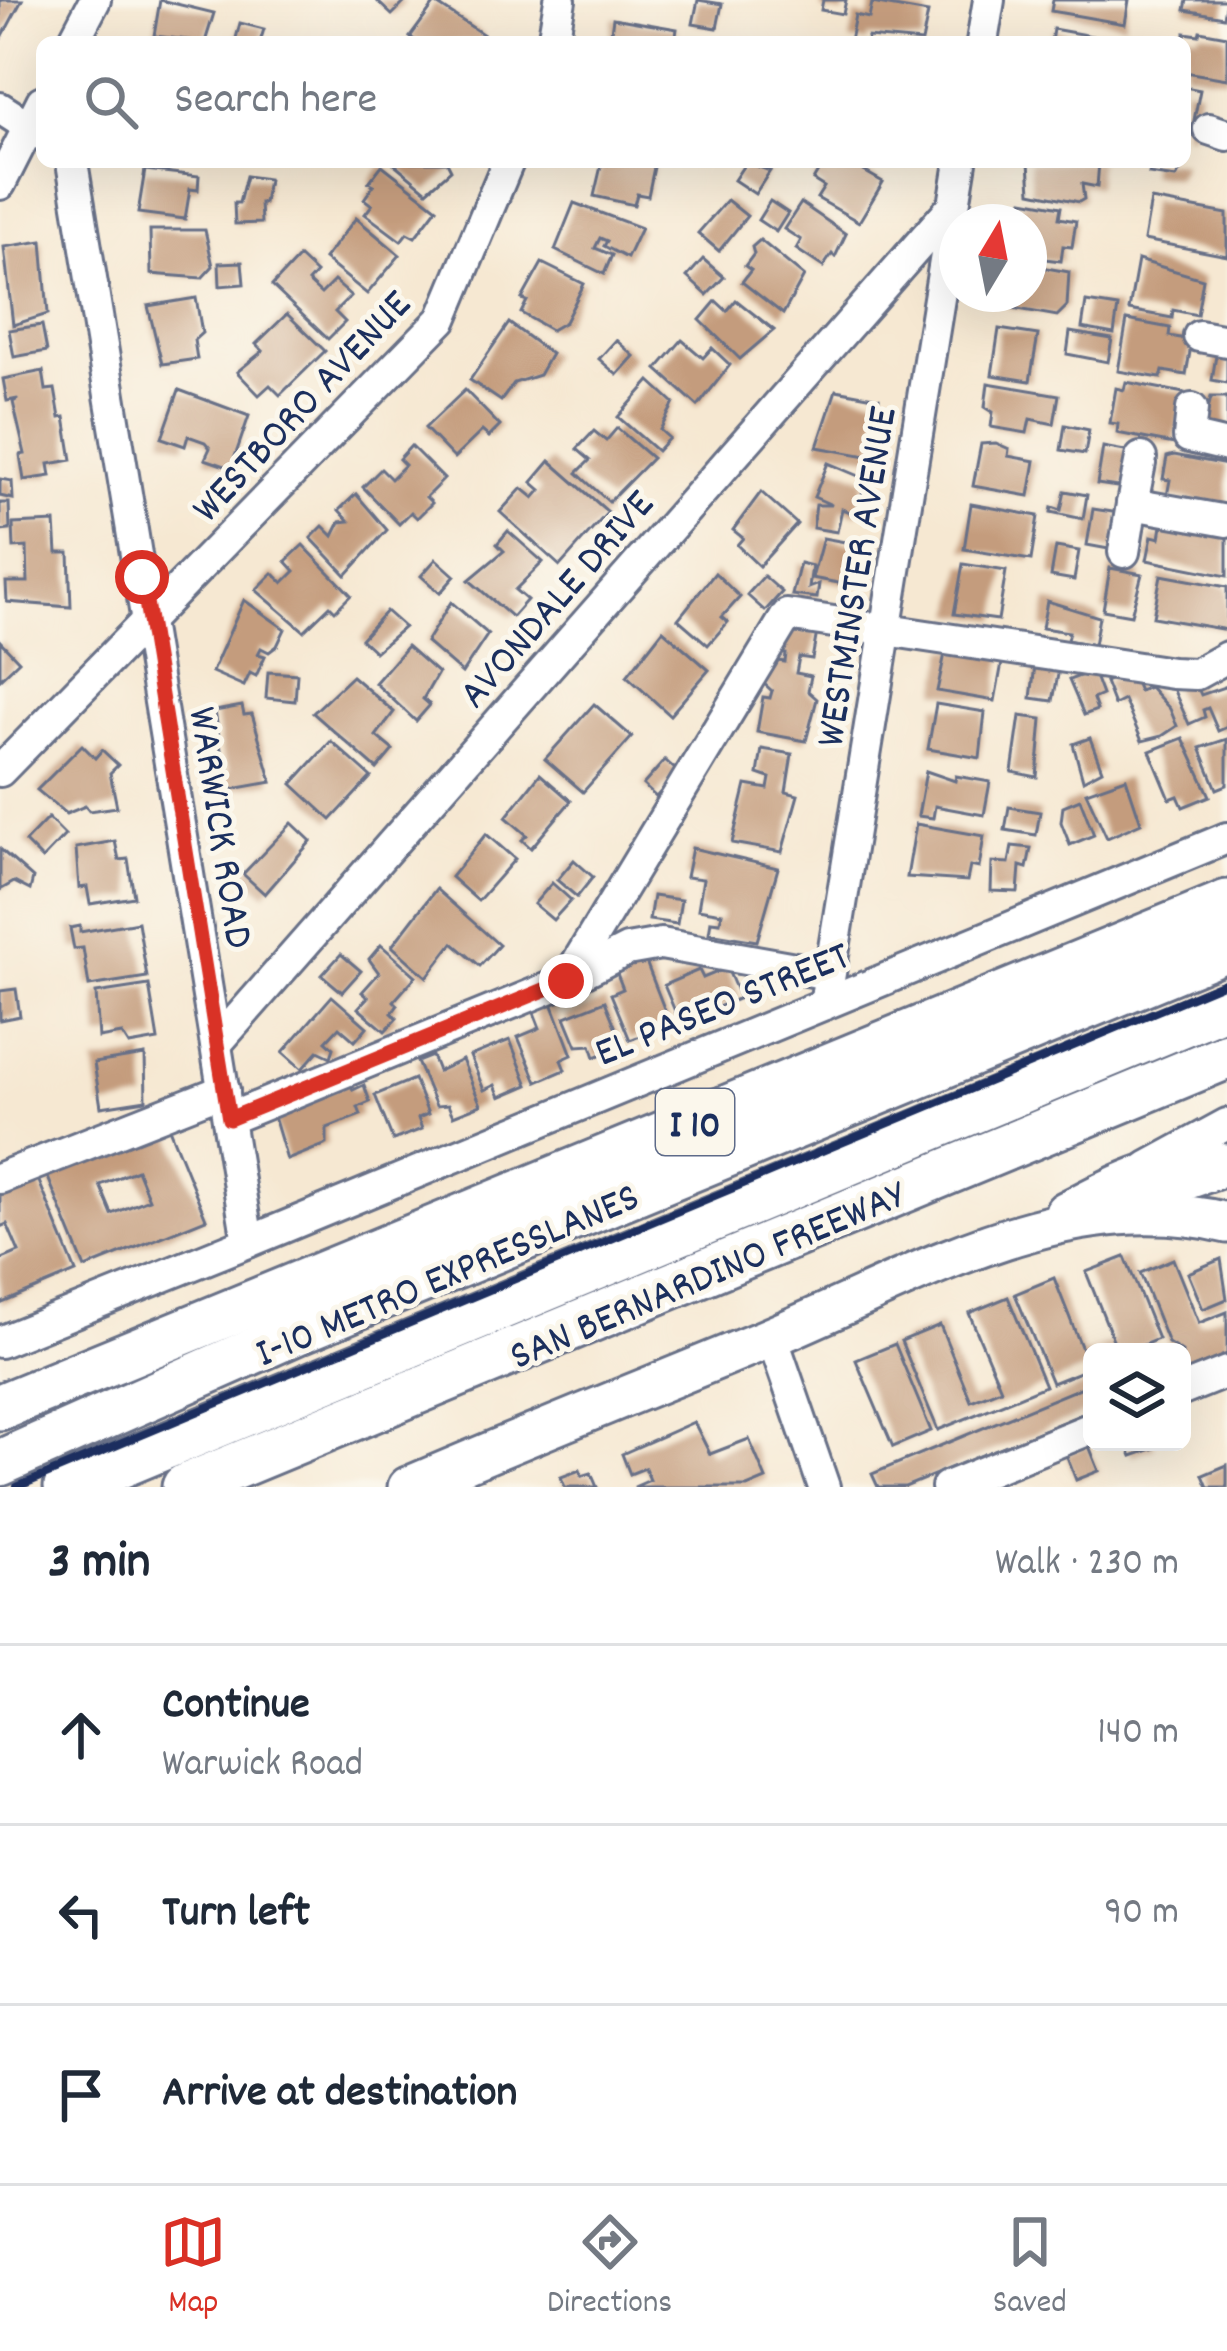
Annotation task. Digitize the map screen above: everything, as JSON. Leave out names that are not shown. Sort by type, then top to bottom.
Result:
[{"type":"highway","name":"I 10","points":[[0,1406],[1227,903]]},
{"type":"highway","name":"I-10 METRO EXPRESSLANES","points":[[0,1463],[298,1331],[1227,948]]},
{"type":"highway","name":"I-10 METRO EXPRESSLANES","points":[[67,1487],[1227,1005]]},
{"type":"highway","name":"SAN BERNARDINO FREEWAY","points":[[184,1487],[1227,1056]]},
{"type":"highway","points":[[0,1450],[298,1331]]},
{"type":"highway","points":[[216,1487],[404,1398]]},
{"type":"main road","points":[[1034,1229],[1137,1174],[1198,1162],[1227,1167]]},
{"type":"main road","points":[[408,1487],[911,1275],[1034,1229],[1094,1214],[1227,1223]]},
{"type":"street","points":[[76,36],[95,0]]},
{"type":"street","points":[[554,36],[560,0]]},
{"type":"street","points":[[983,36],[989,0]]},
{"type":"street","points":[[0,108],[36,119]]},
{"type":"street","points":[[0,184],[36,123]]},
{"type":"street","name":"WARWICK ROAD","points":[[73,168],[248,1242]]},
{"type":"street","name":"WESTBORO AVENUE","points":[[0,771],[150,623],[442,319],[505,168]]},
{"type":"street","name":"WESTMINSTER AVENUE","points":[[954,204],[961,168]]},
{"type":"street","name":"AVONDALE DRIVE","points":[[216,1044],[939,222]]},
{"type":"street","name":"WESTMINSTER AVENUE","points":[[827,989],[890,628],[939,304]]},
{"type":"street","points":[[1192,409],[1189,437],[1227,446]]},
{"type":"street","points":[[1124,552],[1141,458]]},
{"type":"street","points":[[1132,504],[1227,521]]},
{"type":"street","points":[[566,981],[788,615],[1172,673],[1196,674],[1227,657]]},
{"type":"street","name":"EL PASEO STREET","points":[[248,1242],[827,989],[1227,838]]},
{"type":"street","points":[[0,1178],[226,1104],[566,981],[628,950],[661,944],[827,989]]},
{"type":"street","points":[[1137,1174],[1227,1124]]},
{"type":"street","points":[[1094,1214],[1227,1167]]},
{"type":"street","points":[[0,1342],[248,1242]]},
{"type":"street","points":[[772,1337],[824,1487]]},
{"type":"street","points":[[1191,1386],[1227,1372]]},
{"type":"street","points":[[947,1487],[1083,1432]]},
{"type":"building","points":[[0,0],[22,0],[0,41]]},
{"type":"building","points":[[160,0],[214,13],[207,36],[154,36]]},
{"type":"building","points":[[376,0],[402,0],[405,2],[392,15]]},
{"type":"building","points":[[698,0],[722,4],[717,28],[693,24]]},
{"type":"building","points":[[823,0],[846,0],[843,14],[821,10]]},
{"type":"building","points":[[1053,0],[1129,0],[1125,24],[1051,11]]},
{"type":"building","points":[[1187,0],[1227,0],[1224,17],[1185,10]]},
{"type":"building","points":[[435,3],[484,35],[483,36],[411,36]]},
{"type":"building","points":[[872,3],[928,13],[923,36],[851,36],[855,15],[869,18]]},
{"type":"building","points":[[613,18],[677,29],[676,36],[610,36]]},
{"type":"building","points":[[240,23],[264,29],[262,36],[237,36]]},
{"type":"building","points":[[1053,29],[1092,36],[1052,36]]},
{"type":"building","points":[[1200,31],[1227,36],[1227,79],[1191,73],[1191,36],[1185,33],[1199,35]]},
{"type":"building","points":[[1191,88],[1200,90],[1191,135]]},
{"type":"building","points":[[380,168],[386,168],[437,208],[415,237],[407,233],[401,241],[365,214],[372,205],[364,199],[374,185],[369,182]]},
{"type":"building","points":[[399,168],[450,168],[427,191]]},
{"type":"building","points":[[601,168],[654,168],[648,196],[637,194],[634,205],[594,196]]},
{"type":"building","points":[[742,168],[770,171],[755,194],[734,180]]},
{"type":"building","points":[[820,168],[858,168],[883,182],[859,222],[817,198],[824,187],[813,180]]},
{"type":"building","points":[[1029,168],[1099,168],[1097,187],[1082,184],[1084,199],[1079,202],[1031,192]]},
{"type":"building","points":[[1150,168],[1181,168],[1176,178],[1149,174]]},
{"type":"building","points":[[145,170],[199,176],[198,190],[190,189],[185,219],[138,213]]},
{"type":"building","points":[[246,176],[268,179],[264,203],[260,203],[261,223],[235,224],[234,203],[239,203]]},
{"type":"building","points":[[727,200],[747,216],[719,251],[698,233]]},
{"type":"building","points":[[1151,200],[1227,214],[1227,256],[1144,240]]},
{"type":"building","points":[[770,201],[788,213],[776,232],[758,220]]},
{"type":"building","points":[[574,203],[641,228],[627,258],[604,246],[607,241],[600,238],[595,248],[612,255],[604,274],[555,250]]},
{"type":"building","points":[[801,203],[846,234],[835,257],[832,254],[823,267],[796,249],[801,240],[784,229]]},
{"type":"building","points":[[1047,204],[1061,207],[1059,218],[1076,221],[1072,247],[1063,246],[1061,261],[1047,259]]},
{"type":"building","points":[[356,218],[400,255],[367,294],[324,259]]},
{"type":"building","points":[[150,230],[205,230],[213,266],[202,278],[151,274]]},
{"type":"building","points":[[760,240],[804,276],[783,314],[742,282],[751,270],[745,266],[754,254],[752,247]]},
{"type":"building","points":[[42,241],[48,314],[13,325],[4,247]]},
{"type":"building","points":[[299,257],[316,273],[308,282],[321,294],[334,281],[351,296],[335,312],[345,322],[328,339],[272,286]]},
{"type":"building","points":[[703,259],[724,277],[707,295],[687,277]]},
{"type":"building","points":[[1138,260],[1203,279],[1197,315],[1173,310],[1172,318],[1129,310]]},
{"type":"building","points":[[242,262],[244,284],[220,286],[219,263]]},
{"type":"building","points":[[542,263],[584,284],[565,322],[551,330],[521,313],[527,301],[522,299]]},
{"type":"building","points":[[1047,268],[1069,272],[1067,306],[1057,316],[1035,312],[1047,312]]},
{"type":"building","points":[[196,298],[202,333],[194,340],[197,359],[162,364],[148,306]]},
{"type":"building","points":[[736,300],[774,330],[740,359],[700,320],[716,301],[727,311]]},
{"type":"building","points":[[1086,302],[1118,307],[1114,334],[1082,328]]},
{"type":"building","points":[[287,314],[325,351],[280,395],[270,385],[259,395],[237,372],[263,351],[256,344]]},
{"type":"building","points":[[1127,320],[1170,328],[1169,336],[1192,340],[1186,375],[1163,371],[1161,378],[1118,371]]},
{"type":"building","points":[[509,323],[551,354],[539,375],[514,383],[501,401],[470,380]]},
{"type":"building","points":[[42,325],[47,351],[14,357],[9,330]]},
{"type":"building","points":[[999,329],[1038,335],[1030,381],[992,375]]},
{"type":"building","points":[[1070,332],[1112,339],[1108,362],[1067,354]]},
{"type":"building","points":[[616,340],[634,356],[617,375],[599,359]]},
{"type":"building","points":[[682,340],[703,358],[712,348],[730,365],[698,406],[657,369]]},
{"type":"building","points":[[1218,343],[1227,345],[1227,383],[1212,380]]},
{"type":"building","points":[[43,371],[46,390],[55,389],[60,418],[65,417],[72,460],[49,464],[51,476],[24,480],[20,455],[25,454],[13,402],[18,399],[7,401],[3,379]]},
{"type":"building","points":[[650,381],[674,403],[660,430],[669,438],[657,451],[618,417]]},
{"type":"building","points":[[1126,382],[1184,393],[1174,444],[1117,433],[1118,424],[1110,423],[1116,388],[1124,390]]},
{"type":"building","points":[[988,383],[1059,395],[1054,424],[1030,419],[1027,433],[991,427],[993,412],[985,407]]},
{"type":"building","points":[[179,390],[249,416],[231,468],[205,459],[210,448],[205,442],[188,436],[185,446],[162,438]]},
{"type":"building","points":[[465,390],[500,426],[489,437],[482,431],[454,458],[425,428]]},
{"type":"building","points":[[836,390],[879,398],[872,457],[817,447]]},
{"type":"building","points":[[1211,397],[1227,397],[1227,437],[1203,431]]},
{"type":"building","points":[[1065,425],[1089,430],[1085,454],[1061,450]]},
{"type":"building","points":[[617,428],[652,458],[609,502],[577,473],[590,460],[577,449],[594,431],[606,441]]},
{"type":"building","points":[[996,443],[1009,449],[1008,456],[1035,461],[1029,496],[973,486],[981,444]]},
{"type":"building","points":[[411,446],[444,479],[426,497],[432,503],[417,518],[411,512],[399,524],[363,487],[381,469],[391,479],[405,465],[399,459]]},
{"type":"building","points":[[1103,447],[1130,452],[1124,488],[1097,484]]},
{"type":"building","points":[[1167,457],[1227,465],[1227,506],[1167,496],[1170,480],[1163,479]]},
{"type":"building","points":[[550,461],[608,512],[560,566],[500,512],[522,488],[534,498],[541,490],[532,482]]},
{"type":"building","points":[[828,463],[866,479],[857,515],[842,509],[837,532],[813,528],[816,505],[832,505],[814,497]]},
{"type":"building","points":[[0,479],[12,481],[13,499],[0,496]]},
{"type":"building","points":[[1065,491],[1087,495],[1083,519],[1051,512],[1052,507],[1061,510]]},
{"type":"building","points":[[761,492],[797,524],[759,566],[737,545],[743,538],[733,530]]},
{"type":"building","points":[[356,494],[387,530],[346,575],[311,538],[323,526],[333,536],[340,522],[349,521],[339,510]]},
{"type":"building","points":[[0,503],[9,503],[10,530],[0,531]]},
{"type":"building","points":[[971,504],[1038,516],[1031,560],[964,549]]},
{"type":"building","points":[[1093,509],[1119,513],[1114,550],[1087,545]]},
{"type":"building","points":[[1163,520],[1227,533],[1227,576],[1147,560],[1152,536],[1160,538]]},
{"type":"building","points":[[55,522],[57,553],[69,553],[71,607],[7,602],[6,582],[28,582],[27,547],[14,548],[13,524]]},
{"type":"building","points":[[508,531],[543,562],[515,590],[527,600],[512,617],[469,580],[504,551],[497,544]]},
{"type":"building","points":[[823,538],[856,544],[849,585],[812,578]]},
{"type":"building","points":[[303,545],[351,595],[335,611],[330,606],[304,631],[256,590],[273,573],[283,583],[295,571],[286,561]]},
{"type":"building","points":[[1056,547],[1079,551],[1074,580],[1051,576]]},
{"type":"building","points":[[436,559],[455,576],[440,593],[421,576]]},
{"type":"building","points":[[800,563],[812,566],[809,588],[819,584],[817,598],[792,595]]},
{"type":"building","points":[[963,564],[1006,571],[998,620],[954,614]]},
{"type":"building","points":[[1110,568],[1142,574],[1131,615],[1103,610]]},
{"type":"building","points":[[715,573],[740,597],[722,617],[728,622],[708,645],[678,619]]},
{"type":"building","points":[[1161,575],[1227,587],[1227,630],[1153,617]]},
{"type":"building","points":[[764,576],[782,592],[765,611],[747,595]]},
{"type":"building","points":[[244,600],[285,629],[277,646],[269,652],[261,648],[258,654],[265,656],[256,676],[250,673],[244,686],[212,672]]},
{"type":"building","points":[[1047,601],[1099,617],[1094,645],[1067,640],[1069,632],[1042,628]]},
{"type":"building","points":[[451,602],[488,634],[462,673],[426,642]]},
{"type":"building","points":[[386,611],[404,627],[375,652],[361,639]]},
{"type":"building","points":[[785,628],[817,632],[812,659],[799,657],[796,673],[811,676],[808,691],[817,699],[806,741],[757,732],[763,697],[770,698],[772,691],[759,679],[770,660],[785,662],[786,654],[771,652]]},
{"type":"building","points":[[663,630],[709,670],[670,715],[627,676]]},
{"type":"building","points":[[0,641],[19,661],[0,679]]},
{"type":"building","points":[[407,646],[438,673],[423,699],[430,705],[416,721],[375,683]]},
{"type":"building","points":[[946,649],[1004,652],[995,701],[937,691]]},
{"type":"building","points":[[1035,665],[1059,669],[1053,701],[1031,698]]},
{"type":"building","points":[[1093,671],[1102,695],[1093,699],[1097,710],[1084,715],[1069,680]]},
{"type":"building","points":[[1130,671],[1139,691],[1150,687],[1170,709],[1177,726],[1162,736],[1142,741],[1124,700],[1114,705],[1105,682]]},
{"type":"building","points":[[268,672],[297,674],[295,701],[266,698]]},
{"type":"building","points":[[1192,675],[1201,695],[1227,686],[1227,727],[1218,731],[1208,708],[1203,710],[1205,717],[1189,724],[1171,684]]},
{"type":"building","points":[[352,676],[394,712],[376,736],[393,750],[377,769],[313,713]]},
{"type":"building","points":[[594,704],[632,737],[583,792],[545,759]]},
{"type":"building","points":[[936,704],[985,712],[980,758],[928,749]]},
{"type":"building","points":[[242,706],[244,715],[252,714],[272,782],[227,790],[224,772],[230,771],[222,756],[215,711]]},
{"type":"building","points":[[1020,716],[1042,719],[1037,777],[1012,772]]},
{"type":"building","points":[[1090,738],[1102,770],[1083,780],[1073,744]]},
{"type":"building","points":[[1183,738],[1210,796],[1183,807],[1178,796],[1170,799],[1150,751]]},
{"type":"building","points":[[1227,739],[1227,785],[1217,789],[1200,748]]},
{"type":"building","points":[[331,741],[371,777],[331,820],[292,784]]},
{"type":"building","points":[[82,745],[95,758],[102,750],[118,765],[110,773],[117,807],[89,811],[85,806],[66,814],[37,790]]},
{"type":"building","points":[[762,749],[792,754],[786,792],[798,795],[782,852],[732,843],[746,785],[768,789],[770,778],[758,774]]},
{"type":"building","points":[[665,760],[678,772],[656,797],[643,785]]},
{"type":"building","points":[[926,771],[955,781],[956,776],[990,782],[984,815],[935,806],[933,818],[918,816]]},
{"type":"building","points":[[540,774],[571,801],[531,848],[522,840],[527,835],[506,817]]},
{"type":"building","points":[[1126,778],[1141,823],[1107,838],[1086,792]]},
{"type":"building","points":[[1080,799],[1094,835],[1070,845],[1061,822],[1063,806]]},
{"type":"building","points":[[1009,807],[1040,812],[1036,835],[1005,830]]},
{"type":"building","points":[[48,818],[65,835],[42,859],[25,842]]},
{"type":"building","points":[[292,823],[311,841],[265,894],[243,874]]},
{"type":"building","points":[[916,824],[984,836],[979,868],[970,866],[967,881],[907,877]]},
{"type":"building","points":[[486,834],[515,859],[478,901],[451,877]]},
{"type":"building","points":[[115,841],[119,860],[128,859],[134,897],[90,904],[87,887],[79,888],[76,848]]},
{"type":"building","points":[[1012,846],[1031,848],[1027,868],[1020,866],[1018,892],[991,891],[992,862],[1009,863]]},
{"type":"building","points":[[692,848],[778,868],[757,941],[709,933],[711,921],[720,922],[722,913],[698,909],[703,879],[686,877]]},
{"type":"building","points":[[0,849],[33,878],[30,890],[14,882],[0,890]]},
{"type":"building","points":[[574,860],[593,877],[577,897],[557,880]]},
{"type":"building","points":[[552,883],[571,900],[553,920],[534,904]]},
{"type":"building","points":[[436,889],[499,945],[480,966],[453,943],[427,977],[392,946]]},
{"type":"building","points":[[653,896],[681,900],[677,924],[649,920]]},
{"type":"building","points":[[138,922],[147,977],[89,986],[83,948],[74,949],[70,928],[80,926],[80,932]]},
{"type":"building","points":[[381,945],[416,976],[394,1001],[398,1005],[392,1013],[397,1018],[385,1031],[358,1008],[368,997],[362,992],[379,973],[369,959]]},
{"type":"building","points":[[341,954],[361,971],[342,992],[322,975]]},
{"type":"building","points":[[643,954],[670,1024],[630,1040],[611,994],[623,989],[614,966]]},
{"type":"building","points":[[727,968],[740,998],[680,1023],[664,985],[699,970],[703,978]]},
{"type":"building","points":[[149,985],[158,1040],[129,1045],[122,1034],[99,1038],[96,993]]},
{"type":"building","points":[[16,989],[20,1016],[0,1020],[0,991]]},
{"type":"building","points":[[332,996],[367,1027],[355,1041],[339,1027],[326,1041],[334,1048],[331,1057],[318,1051],[302,1069],[283,1052]]},
{"type":"building","points":[[605,1001],[623,1046],[595,1057],[591,1045],[577,1046],[565,1017]]},
{"type":"building","points":[[552,1003],[572,1055],[561,1060],[565,1070],[537,1082],[518,1037],[540,1028],[533,1010]]},
{"type":"building","points":[[510,1040],[528,1085],[500,1097],[495,1085],[484,1090],[470,1056]]},
{"type":"building","points":[[145,1055],[146,1100],[101,1107],[94,1063]]},
{"type":"building","points":[[432,1056],[438,1071],[462,1060],[481,1105],[453,1116],[448,1105],[436,1106],[417,1062]]},
{"type":"building","points":[[414,1079],[428,1114],[418,1118],[422,1129],[393,1140],[375,1095]]},
{"type":"building","points":[[350,1082],[353,1090],[364,1085],[370,1102],[358,1107],[361,1115],[327,1128],[327,1144],[287,1160],[272,1110]]},
{"type":"building","points":[[166,1121],[206,1219],[85,1268],[45,1170]],"holes":[[[137,1170],[149,1199],[112,1214],[100,1185]]]},
{"type":"building","points":[[36,1174],[76,1272],[0,1304],[0,1260],[19,1252],[7,1224],[0,1227],[0,1188]]},
{"type":"building","points":[[1125,1257],[1158,1339],[1112,1343],[1086,1272]]},
{"type":"building","points":[[1173,1259],[1199,1323],[1227,1312],[1227,1354],[1191,1369],[1191,1343],[1168,1343],[1140,1273]]},
{"type":"building","points":[[1221,1259],[1227,1299],[1203,1309],[1188,1273]]},
{"type":"building","points":[[1054,1278],[1083,1351],[1083,1371],[1052,1383],[1015,1294]]},
{"type":"building","points":[[1008,1297],[1045,1386],[938,1430],[901,1341],[940,1325],[971,1401],[1001,1389],[969,1313]]},
{"type":"building","points":[[895,1344],[931,1431],[893,1447],[856,1360]]},
{"type":"building","points":[[1083,1387],[1083,1414],[905,1487],[878,1487],[872,1474]]},
{"type":"building","points":[[694,1422],[710,1454],[749,1439],[766,1479],[747,1487],[634,1487],[650,1480],[645,1468],[630,1474],[622,1454]]},
{"type":"building","points":[[1083,1448],[1091,1451],[1099,1471],[1076,1480],[1066,1454]]},
{"type":"building","points":[[1227,1465],[1227,1487],[1208,1487],[1203,1475]]},
{"type":"building","points":[[580,1470],[582,1476],[591,1473],[597,1487],[565,1487],[561,1477]]},
{"type":"railway","points":[[17,1487],[1227,982]]},
{"type":"route","points":[[142,577],[229,1119],[566,981]]}]
